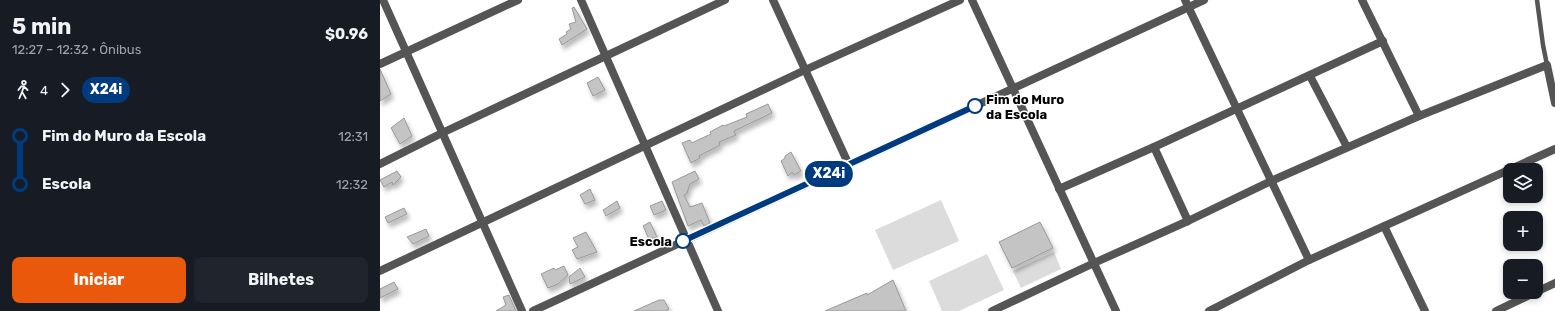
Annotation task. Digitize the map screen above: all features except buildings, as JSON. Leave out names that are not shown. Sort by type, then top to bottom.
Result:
[{"type":"street","points":[[382,0],[522,311]]},
{"type":"street","points":[[380,64],[518,0]]},
{"type":"street","points":[[581,0],[718,311]]},
{"type":"street","points":[[380,164],[442,133],[725,0]]},
{"type":"street","points":[[773,0],[849,165]]},
{"type":"street","points":[[380,271],[805,70],[960,0]]},
{"type":"street","points":[[972,0],[1116,311]]},
{"type":"street","points":[[533,311],[1013,89],[1186,4],[1204,0]]},
{"type":"street","points":[[1362,0],[1419,116]]},
{"type":"street","points":[[1186,4],[1309,260]]},
{"type":"street","points":[[1059,189],[1310,76],[1383,41]]},
{"type":"street","points":[[992,311],[1347,147],[1419,116],[1547,65],[1555,103]]},
{"type":"street","points":[[1310,76],[1347,147]]},
{"type":"street","points":[[1154,147],[1188,221]]},
{"type":"street","points":[[1209,311],[1309,260],[1555,149]]},
{"type":"street","points":[[1384,226],[1425,311]]},
{"type":"street","points":[[1543,289],[1555,283]]},
{"type":"street","points":[[1496,311],[1521,299]]},
{"type":"lane","points":[[1537,0],[1547,65]]},
{"type":"shaded area","points":[[941,200],[959,241],[893,270],[875,230]]},
{"type":"shaded area","points":[[1054,252],[1061,269],[1021,288],[1013,271]]},
{"type":"shaded area","points":[[987,254],[1004,290],[959,311],[942,311],[929,281]]},
{"type":"bus line","name":"X24i","points":[[683,241],[975,106]]},
{"type":"place","name":"Fim do Muro da Escola","points":[[975,106]]},
{"type":"place","name":"Escola","points":[[683,241]]}]
